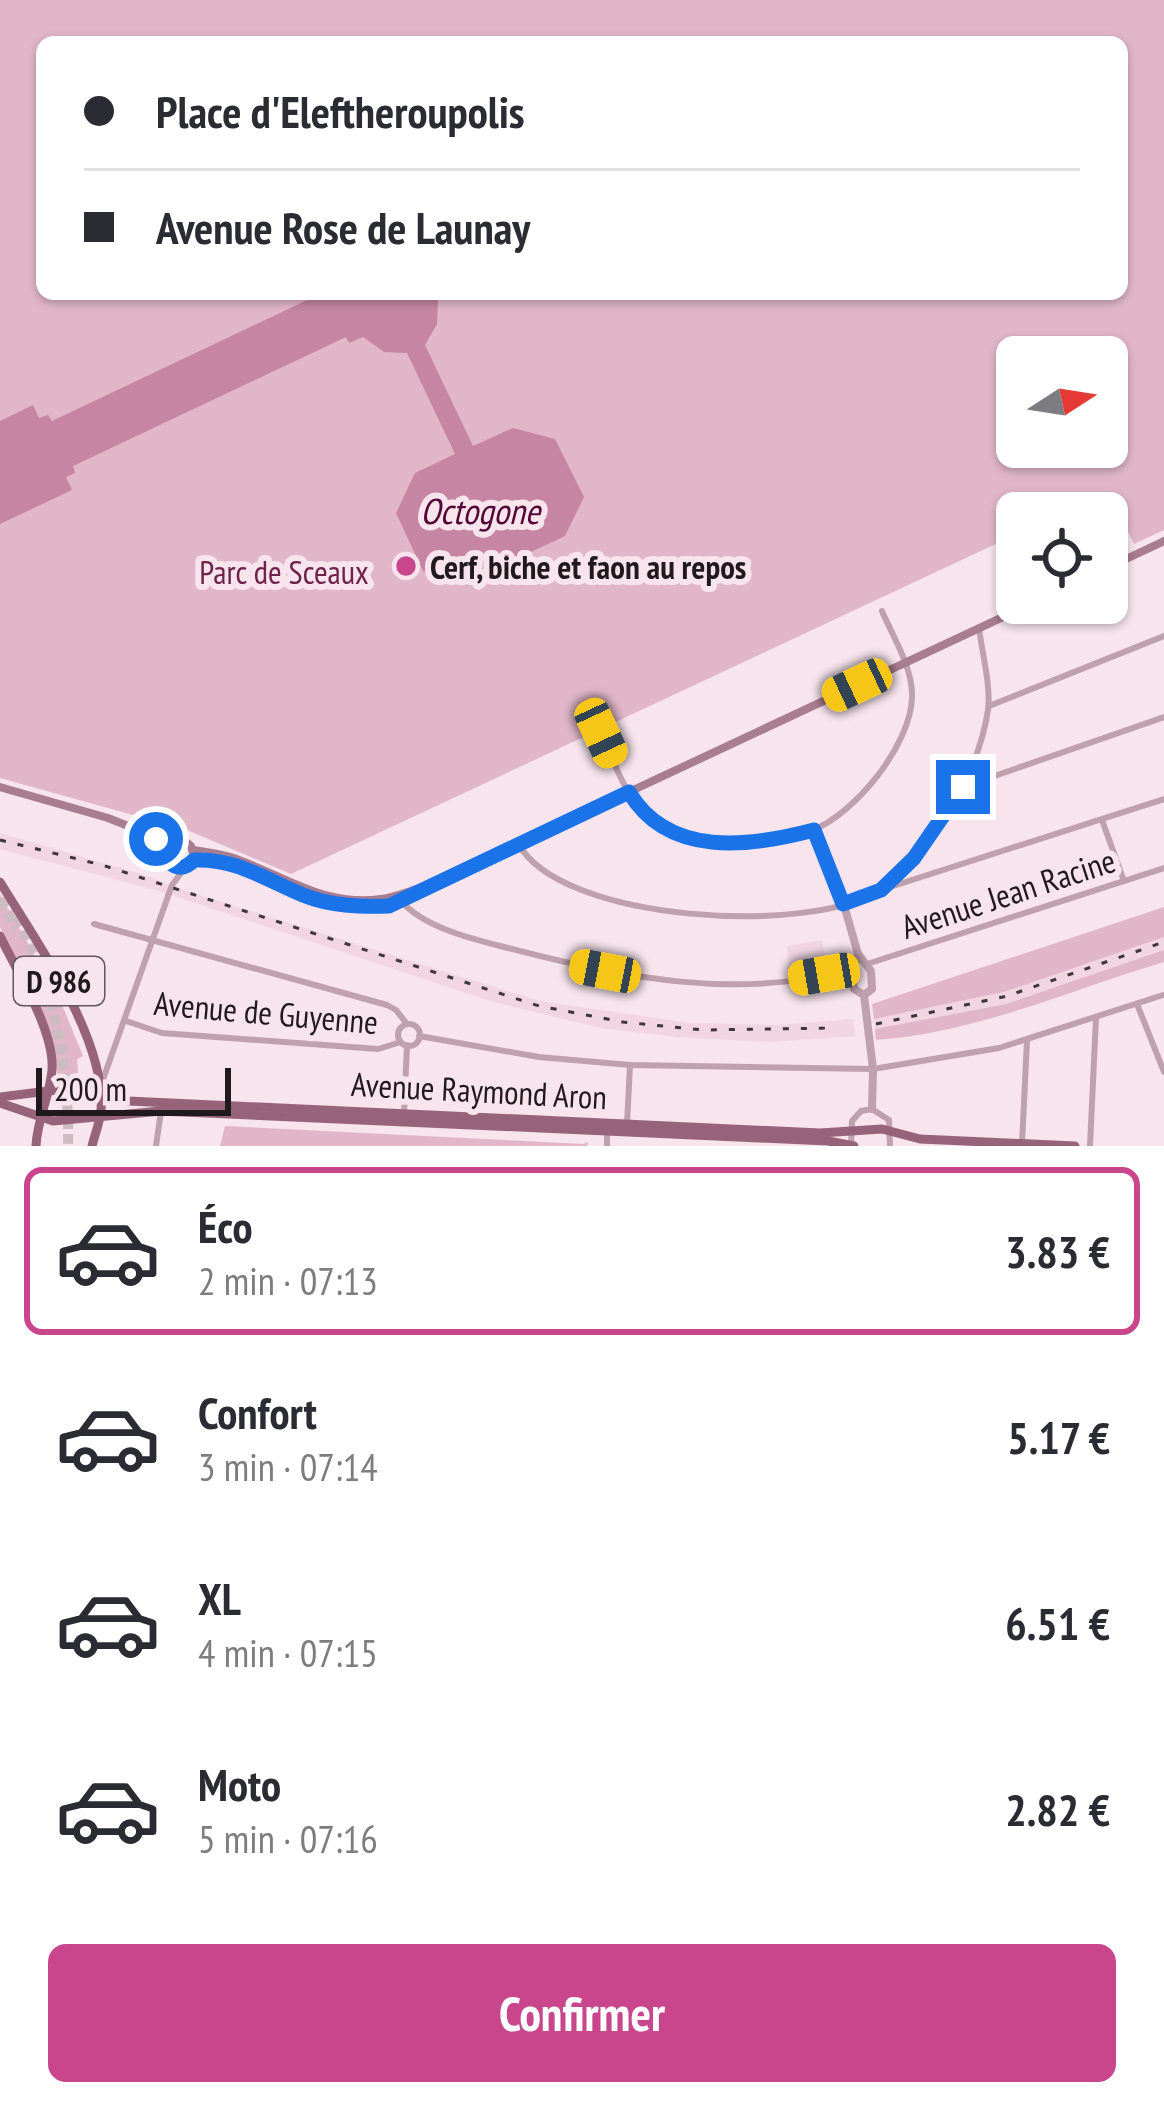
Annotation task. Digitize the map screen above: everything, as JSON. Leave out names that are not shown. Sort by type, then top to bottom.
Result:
[{"type":"main road","points":[[1128,558],[1164,541]]},
{"type":"main road","points":[[0,787],[108,818],[171,843],[184,841],[194,855],[241,866],[306,897],[375,906],[399,899],[903,659],[996,620]]},
{"type":"main road","points":[[154,838],[172,866],[185,868],[194,855]]},
{"type":"main road","points":[[166,854],[171,843]]},
{"type":"main road","name":"D 986","points":[[0,882],[82,1029],[99,1088],[99,1120],[92,1146]]},
{"type":"main road","name":"D 986","points":[[0,936],[44,1029],[52,1066],[36,1145]]},
{"type":"main road","name":"Avenue Raymond Aron","points":[[0,1100],[49,1090],[99,1088],[128,1101],[820,1132],[854,1129],[920,1139],[1075,1146]]},
{"type":"main road","points":[[0,1100],[39,1119]]},
{"type":"main road","name":"Avenue Raymond Aron","points":[[39,1119],[99,1120],[161,1111],[607,1132],[646,1140],[852,1146]]},
{"type":"street","points":[[601,733],[629,792],[654,822],[694,840],[753,843],[814,830],[871,784],[898,746],[913,702],[911,681],[882,610]]},
{"type":"street","points":[[881,890],[914,858],[963,787],[978,751],[988,706],[979,628]]},
{"type":"street","points":[[988,706],[1164,636]]},
{"type":"street","points":[[963,787],[1164,717]]},
{"type":"street","points":[[518,843],[527,858],[562,881],[607,898],[711,916],[774,916],[843,904],[1164,799]]},
{"type":"street","points":[[1102,820],[1124,881]]},
{"type":"street","points":[[814,830],[858,954],[867,964],[873,985],[864,995]]},
{"type":"street","points":[[99,1088],[172,885],[185,868]]},
{"type":"street","name":"Avenue Jean Racine","points":[[867,964],[1164,868]]},
{"type":"street","points":[[399,899],[411,912],[479,940],[632,976],[754,982],[867,964]]},
{"type":"street","points":[[94,924],[387,1005],[416,1027],[416,1042],[404,1044]]},
{"type":"street","points":[[858,954],[854,988],[864,995],[873,1069],[872,1109]]},
{"type":"street","points":[[419,1036],[539,1057],[630,1065],[873,1069],[983,1052],[1163,995]]},
{"type":"street","points":[[1137,1004],[1164,1072]]},
{"type":"street","points":[[1090,1146],[1096,1018]]},
{"type":"street","name":"Avenue de Guyenne","points":[[125,1021],[162,1033],[378,1049],[404,1044]]},
{"type":"street","points":[[404,1114],[404,1044],[398,1033],[407,1024]]},
{"type":"street","points":[[1022,1144],[1027,1040]]},
{"type":"street","points":[[628,1124],[630,1065]]},
{"type":"street","points":[[852,1146],[855,1116],[872,1109],[885,1115],[890,1146]]},
{"type":"street","points":[[156,1146],[161,1111]]},
{"type":"street","points":[[607,1132],[607,1146]]},
{"type":"shaded area","points":[[0,833],[539,1001],[690,1023],[779,1025],[853,1019],[855,1036],[770,1042],[601,1028],[493,1002],[159,891],[0,849]]},
{"type":"shaded area","points":[[1164,937],[1164,950],[1006,1004],[875,1029],[874,1019],[1004,992]]},
{"type":"shaded area","points":[[822,940],[827,968],[790,974],[787,946]]},
{"type":"green space","name":"Parc de Sceaux","points":[[0,0],[1164,0],[1164,530],[1134,544],[1128,532],[1128,492],[996,492],[996,544],[291,874],[187,830],[0,778]]},
{"type":"green space","points":[[0,894],[60,1000],[83,1056],[77,1059],[78,1073],[58,1077],[51,1033],[0,927]]},
{"type":"green space","points":[[1164,907],[1164,937],[1004,992],[874,1019],[872,1004]]},
{"type":"green space","points":[[1164,950],[1164,962],[1022,1009],[950,1029],[876,1040],[875,1029],[1006,1004]]},
{"type":"green space","points":[[225,1126],[588,1142],[587,1146],[220,1146]]},
{"type":"water","name":"Octogone","points":[[307,300],[438,300],[437,324],[425,345],[473,446],[513,428],[555,439],[584,497],[565,536],[467,582],[423,571],[396,513],[415,473],[455,454],[407,353],[384,352],[363,337],[349,343],[346,337],[73,466],[75,473],[66,477],[72,490],[0,524],[0,421],[33,405],[39,418],[48,415],[52,421]]},
{"type":"tunnel","points":[[0,899],[17,928]]},
{"type":"tunnel","points":[[17,917],[41,970],[57,1028],[68,1146]]},
{"type":"railway","points":[[0,840],[102,865],[539,1006],[623,1022],[703,1030],[833,1028]]},
{"type":"railway","points":[[876,1024],[1007,996],[1164,942]]},
{"type":"place","name":"Cerf, biche et faon au repos","points":[[406,566]]},
{"type":"route","points":[[156,839],[176,868],[185,868],[194,860],[222,861],[306,897],[349,906],[389,906],[629,792],[654,822],[694,840],[753,843],[814,830],[843,904],[881,890],[914,858],[963,787]]}]
